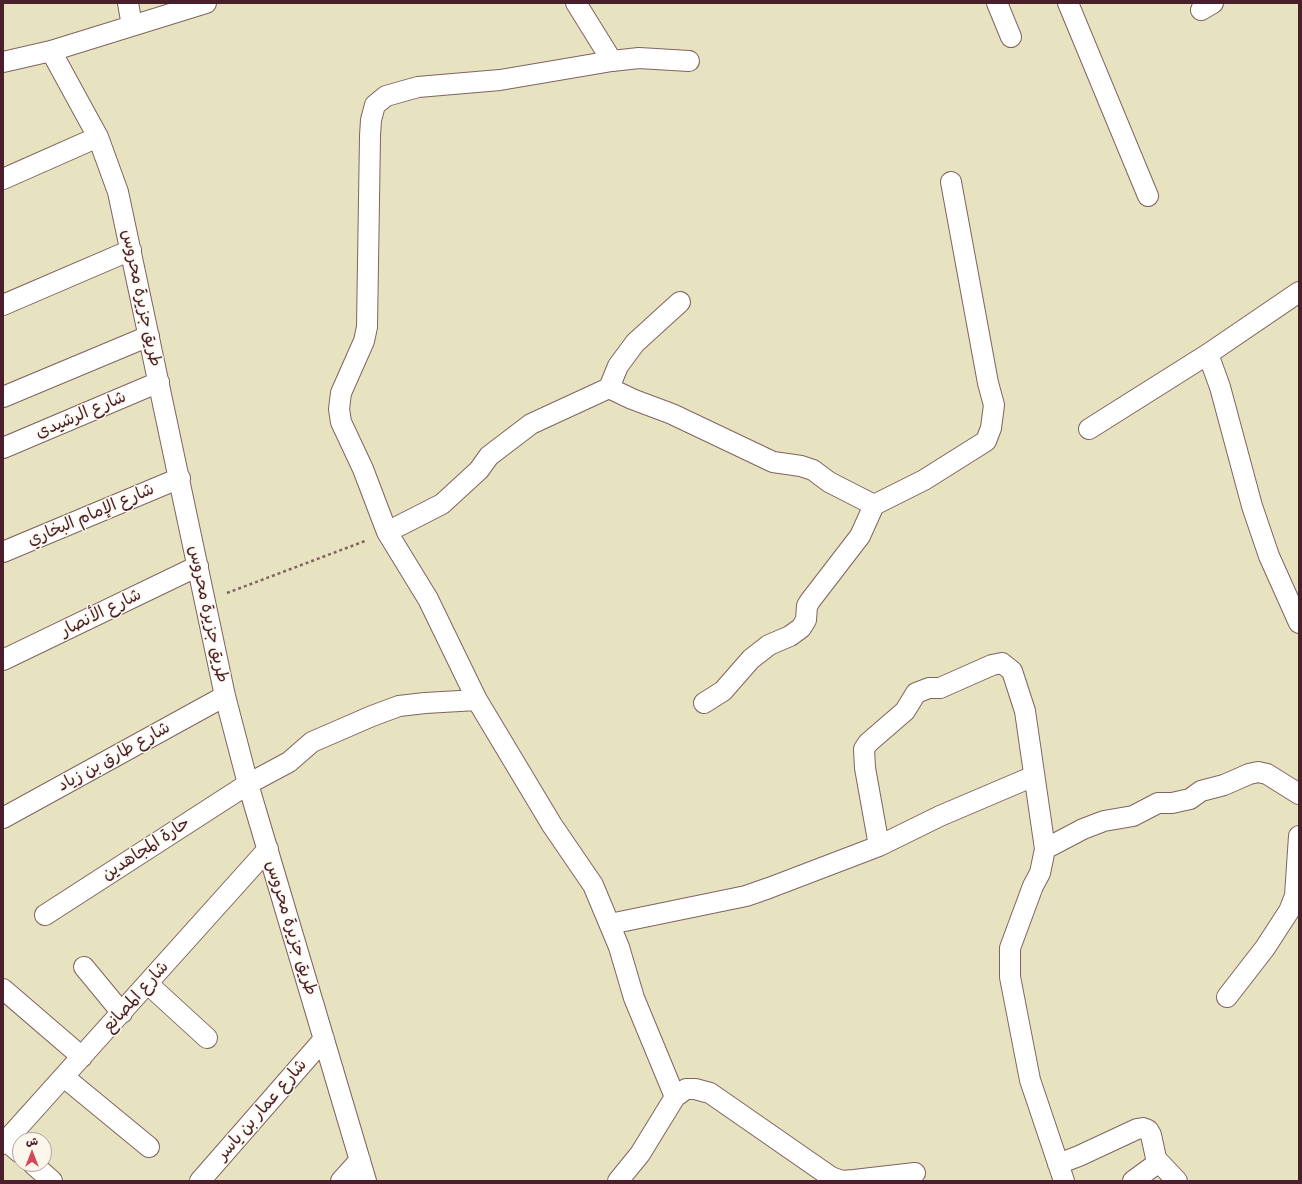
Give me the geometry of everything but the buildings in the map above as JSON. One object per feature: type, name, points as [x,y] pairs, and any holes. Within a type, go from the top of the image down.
[{"type":"street","points":[[128,3],[132,26]]},
{"type":"street","points":[[3,62],[51,51],[206,3]]},
{"type":"street","points":[[576,3],[612,61]]},
{"type":"street","points":[[997,3],[1011,37]]},
{"type":"street","points":[[1068,3],[1148,196]]},
{"type":"street","name":"طريق جزيرة محروس","points":[[51,51],[98,137],[118,192],[180,478],[225,696],[248,784],[366,1181]]},
{"type":"street","points":[[675,1097],[634,998],[610,924],[593,885],[552,825],[478,700],[428,600],[387,532],[363,469],[341,422],[339,408],[341,393],[364,341],[367,326],[370,136],[371,120],[375,105],[386,96],[418,87],[500,80],[612,61],[639,58],[689,61]]},
{"type":"street","points":[[3,180],[98,137]]},
{"type":"street","points":[[704,703],[723,691],[751,659],[769,645],[790,636],[801,628],[806,620],[807,606],[860,536],[874,505],[924,480],[986,441],[991,428],[994,405],[988,383],[951,182]]},
{"type":"street","points":[[3,305],[131,250]]},
{"type":"street","points":[[1089,429],[1208,354],[1299,292]]},
{"type":"street","points":[[387,532],[442,504],[479,470],[489,456],[530,424],[609,388],[618,366],[635,343],[680,302]]},
{"type":"street","points":[[3,397],[149,336]]},
{"type":"street","points":[[1208,354],[1220,387],[1252,506],[1269,556],[1299,623]]},
{"type":"street","name":"شارع الرشيدى","points":[[3,448],[159,382]]},
{"type":"street","points":[[609,388],[632,399],[672,414],[773,462],[801,466],[813,470],[830,482],[874,505]]},
{"type":"street","name":"شارع الإمام البخاري","points":[[3,552],[180,478]]},
{"type":"street","name":"شارع الأنصار","points":[[3,660],[198,566]]},
{"type":"street","points":[[879,846],[866,776],[864,749],[868,743],[905,711],[912,698],[922,689],[940,688],[992,665],[1002,663],[1008,667],[1012,671],[1025,711],[1045,849],[1040,873],[1033,886],[1012,942],[1010,977],[1030,1080],[1061,1172],[1079,1156],[1137,1129],[1143,1128],[1148,1130],[1151,1134],[1159,1162],[1178,1181]]},
{"type":"street","name":"شارع طارق بن زياد","points":[[3,818],[225,696]]},
{"type":"street","name":"حارة المجاهدين","points":[[45,915],[248,784],[289,762],[312,742],[399,706],[478,700]]},
{"type":"street","points":[[1045,849],[1104,821],[1133,816],[1158,803],[1172,803],[1190,799],[1201,791],[1224,785],[1249,774],[1258,772],[1267,774],[1299,794]]},
{"type":"street","points":[[610,924],[746,896],[879,846],[940,816],[1034,776]]},
{"type":"street","points":[[1227,997],[1265,948],[1289,911],[1295,896],[1299,836]]},
{"type":"street","name":"شارع المصانع","points":[[10,1146],[64,1077],[268,849]]},
{"type":"street","points":[[84,967],[122,1013]]},
{"type":"street","points":[[148,984],[207,1038]]},
{"type":"street","points":[[3,989],[82,1057]]},
{"type":"street","name":"شارع عمار بن ياسر","points":[[200,1181],[324,1039]]},
{"type":"street","points":[[64,1077],[149,1147]]},
{"type":"street","points":[[618,1181],[640,1154],[675,1097],[686,1088],[695,1088],[710,1093],[831,1177],[842,1180],[854,1180],[915,1173]]},
{"type":"street","points":[[341,1181],[360,1160]]},
{"type":"street","points":[[1133,1181],[1159,1162]]},
{"type":"street","points":[[42,1172],[52,1181]]},
{"type":"path","points":[[206,601],[387,532]]}]
